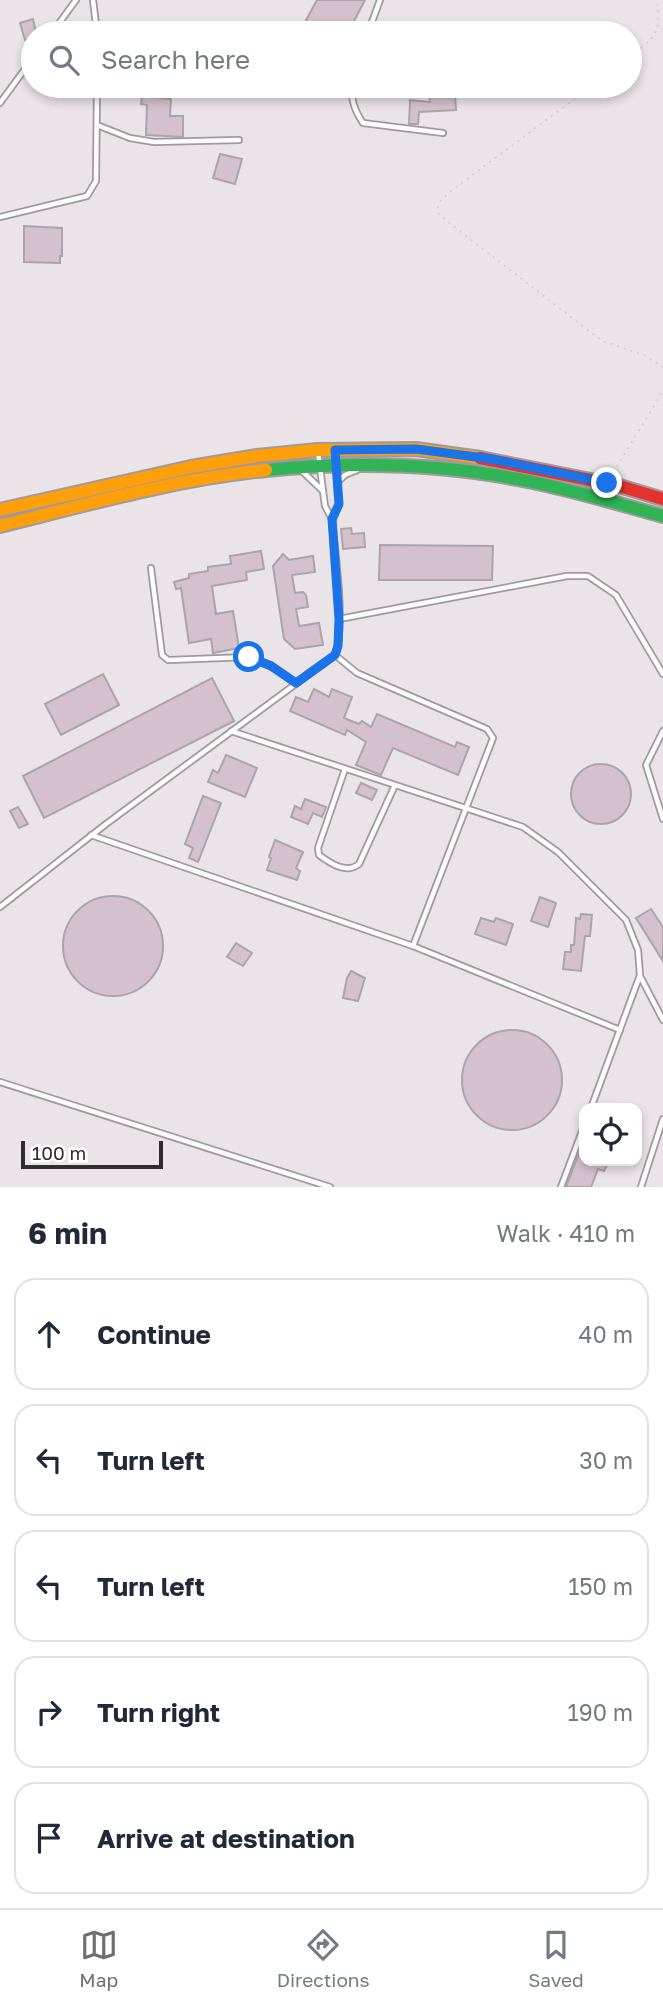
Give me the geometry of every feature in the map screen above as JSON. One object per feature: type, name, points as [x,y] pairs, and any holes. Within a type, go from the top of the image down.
[{"type":"main road","points":[[0,510],[191,467],[257,456],[318,450],[416,449],[491,459],[607,483],[663,499]]},
{"type":"main road","points":[[0,526],[218,476],[321,466],[410,466],[514,478],[663,516]]},
{"type":"main road","points":[[57,496],[60,511]]},
{"type":"lane","points":[[61,21],[76,0]]},
{"type":"lane","points":[[93,0],[96,21]]},
{"type":"lane","points":[[373,21],[380,0]]},
{"type":"lane","points":[[0,103],[21,74]]},
{"type":"lane","points":[[0,217],[87,196],[96,181],[97,98]]},
{"type":"lane","points":[[351,98],[363,123],[443,133]]},
{"type":"lane","points":[[97,125],[130,138],[153,142],[239,140]]},
{"type":"lane","points":[[0,907],[92,835],[335,655],[339,619],[332,519],[325,506],[318,450]]},
{"type":"lane","points":[[332,519],[339,504],[335,450]]},
{"type":"lane","points":[[337,483],[345,475],[372,466]]},
{"type":"lane","points":[[300,468],[323,491]]},
{"type":"lane","points":[[151,568],[162,655],[167,660],[249,657],[271,666],[296,683]]},
{"type":"lane","points":[[339,619],[567,576],[588,576],[616,595],[663,674]]},
{"type":"lane","points":[[335,655],[357,673],[487,729],[493,738],[413,946]]},
{"type":"lane","points":[[231,731],[523,827],[558,852],[626,920],[638,950],[640,975],[663,1020]]},
{"type":"lane","points":[[663,731],[646,765],[663,819]]},
{"type":"lane","points":[[345,769],[318,848],[319,855],[346,869],[353,869],[359,864],[395,785]]},
{"type":"lane","points":[[92,835],[413,946],[620,1030]]},
{"type":"lane","points":[[593,1103],[640,975]]},
{"type":"lane","points":[[0,1082],[330,1187]]},
{"type":"lane","points":[[640,1187],[663,1119]]},
{"type":"lane","points":[[561,1187],[579,1139]]},
{"type":"path","points":[[642,46],[654,36],[660,18],[656,0]]},
{"type":"path","points":[[576,98],[451,191],[438,202],[436,208],[439,215],[603,341],[646,356],[663,367]]},
{"type":"path","points":[[607,483],[663,391]]},
{"type":"building","points":[[317,0],[365,0],[354,21],[306,21]]},
{"type":"building","points":[[142,98],[171,99],[170,116],[183,116],[183,137],[146,135],[147,105],[141,104]]},
{"type":"building","points":[[430,98],[455,98],[456,110],[419,112],[418,124],[409,124],[410,100],[430,102]]},
{"type":"building","points":[[220,154],[242,159],[235,184],[213,178]]},
{"type":"building","points":[[24,226],[62,228],[60,263],[24,262]]},
{"type":"building","points":[[351,528],[352,534],[364,533],[365,547],[343,549],[341,529]]},
{"type":"building","points":[[380,545],[493,546],[492,580],[379,580]]},
{"type":"building","points":[[261,551],[264,569],[246,572],[247,580],[212,586],[216,614],[233,611],[239,648],[213,653],[211,639],[189,643],[181,588],[176,589],[174,582],[189,578],[189,574],[208,571],[208,567],[231,564],[230,556]]},
{"type":"building","points":[[283,554],[289,560],[313,556],[315,572],[292,575],[295,593],[303,592],[306,595],[308,607],[296,609],[299,626],[319,623],[323,645],[295,649],[284,639],[273,566]]},
{"type":"building","points":[[103,674],[119,705],[61,735],[45,704]]},
{"type":"building","points":[[212,678],[234,721],[44,818],[23,776]]},
{"type":"building","points":[[314,689],[329,697],[332,689],[352,697],[344,718],[359,724],[362,721],[371,727],[377,714],[455,747],[457,742],[469,747],[458,775],[393,748],[381,775],[356,765],[366,742],[347,730],[345,735],[290,711],[296,697],[308,702]]},
{"type":"building","points":[[226,755],[257,768],[245,797],[208,782],[213,770],[218,773]]},
{"type":"building","points":[[595,764],[607,764],[626,777],[631,794],[629,806],[618,819],[607,824],[595,824],[576,811],[571,800],[571,788],[584,769]]},
{"type":"building","points":[[361,783],[377,790],[372,800],[356,793]]},
{"type":"building","points":[[203,796],[221,803],[198,862],[189,858],[193,848],[185,844]]},
{"type":"building","points":[[305,799],[326,807],[322,817],[313,813],[308,824],[291,817],[295,806],[301,809]]},
{"type":"building","points":[[18,807],[28,824],[19,828],[10,811]]},
{"type":"building","points":[[275,840],[303,852],[296,868],[300,871],[297,880],[267,870]]},
{"type":"building","points":[[113,896],[132,899],[149,910],[160,927],[163,946],[160,965],[149,982],[132,993],[113,996],[94,993],[77,982],[66,965],[63,946],[66,927],[77,910],[94,899]]},
{"type":"building","points":[[540,897],[556,903],[548,927],[531,921]]},
{"type":"building","points":[[651,909],[663,927],[663,961],[636,918]]},
{"type":"building","points":[[581,914],[592,915],[590,936],[585,936],[581,971],[563,969],[565,952],[571,952],[571,945],[574,945],[576,918],[580,919]]},
{"type":"building","points":[[481,918],[494,922],[496,918],[513,924],[506,945],[475,934]]},
{"type":"building","points":[[236,943],[252,953],[243,966],[227,957]]},
{"type":"building","points":[[351,971],[365,978],[358,1001],[343,998]]},
{"type":"building","points":[[512,1030],[531,1033],[548,1044],[559,1061],[562,1080],[559,1099],[548,1116],[531,1127],[512,1130],[493,1127],[476,1116],[465,1099],[462,1080],[465,1061],[476,1044],[493,1033]]},
{"type":"building","points":[[579,1153],[579,1166],[606,1166],[604,1171],[598,1169],[591,1187],[566,1187]]},
{"type":"traffic: fast","points":[[266,470],[360,465],[455,470],[554,487],[663,516]]},
{"type":"traffic: slow","points":[[0,510],[191,467],[257,456],[318,450],[416,449],[480,458]]},
{"type":"traffic: slow","points":[[0,526],[165,486],[266,470]]},
{"type":"traffic: jam","points":[[480,458],[616,485],[663,499]]},
{"type":"route","points":[[249,657],[271,666],[296,683],[335,655],[339,619],[332,519],[339,504],[335,450],[416,449],[491,459],[607,483]]}]
